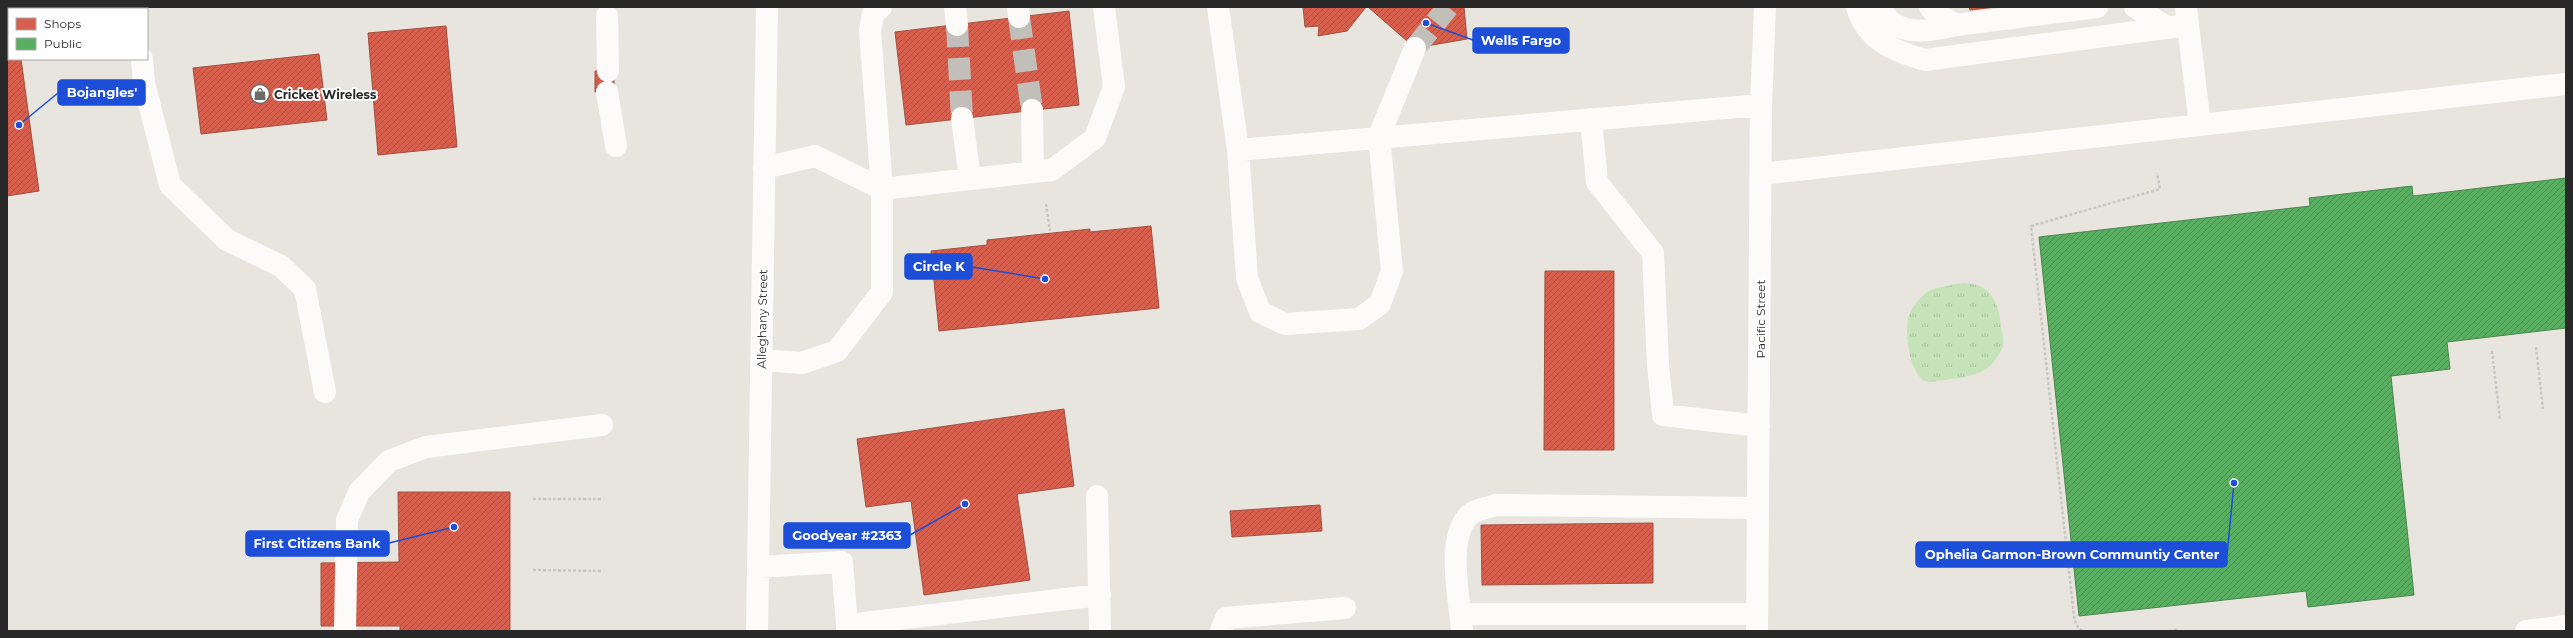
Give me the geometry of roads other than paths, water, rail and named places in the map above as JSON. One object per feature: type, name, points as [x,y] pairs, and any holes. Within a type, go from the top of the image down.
[{"type":"street","name":"Alleghany Street","points":[[757,631],[767,7]]},
{"type":"street","points":[[761,360],[802,363],[836,351],[882,292],[882,189],[870,31],[873,14],[882,7]]},
{"type":"street","points":[[764,168],[815,156],[882,189],[1052,170],[1095,138],[1114,87],[1104,7]]},
{"type":"street","points":[[1218,7],[1238,150],[1247,278],[1260,312],[1285,324],[1359,319],[1380,304],[1392,271],[1379,136],[1415,48]]},
{"type":"street","name":"Pacific Street","points":[[1757,622],[1761,105],[1765,7]]},
{"type":"street","points":[[1857,7],[1861,20],[1875,37],[1896,52],[1925,60],[2167,28],[2187,16],[2200,125]]},
{"type":"street","points":[[1880,7],[1883,15],[1905,31],[1936,30],[1956,25],[2097,7]]},
{"type":"street","points":[[1930,7],[1936,14],[1956,25]]},
{"type":"street","points":[[2135,7],[2167,28]]},
{"type":"street","points":[[607,16],[607,81],[616,146]]},
{"type":"street","points":[[142,60],[144,83],[170,185],[227,240],[281,266],[305,289],[326,392]]},
{"type":"street","points":[[1761,174],[2566,84]]},
{"type":"street","points":[[1238,150],[1379,136],[1761,105]]},
{"type":"street","points":[[1032,110],[1033,172]]},
{"type":"street","points":[[962,118],[970,179]]},
{"type":"street","points":[[1591,119],[1597,182],[1653,253],[1658,364],[1663,415],[1759,426]]},
{"type":"street","points":[[345,631],[347,520],[359,492],[389,462],[426,447],[602,425]]},
{"type":"street","points":[[1097,496],[1100,631]]},
{"type":"street","points":[[1757,622],[1462,622],[1455,550],[1459,531],[1472,513],[1496,506],[1758,508]]},
{"type":"street","points":[[758,567],[842,562],[847,628],[1100,595]]},
{"type":"street","points":[[1221,631],[1226,618],[1344,608]]},
{"type":"street","points":[[2526,631],[2566,626]]},
{"type":"tunnel","points":[[1415,48],[1448,7]]},
{"type":"tunnel","points":[[1019,17],[1032,110]]},
{"type":"tunnel","points":[[957,25],[962,118]]},
{"type":"place","name":"Wells Fargo","points":[[1426,23]]},
{"type":"place","name":"Cricket Wireless","points":[[260,94]]},
{"type":"place","name":"Bojangles'","points":[[19,125]]},
{"type":"place","name":"Circle K","points":[[1045,279]]},
{"type":"place","name":"Ophelia Garmon-Brown Communtiy Center","points":[[2234,483]]},
{"type":"place","name":"Goodyear #2363","points":[[965,504]]},
{"type":"place","name":"First Citizens Bank","points":[[454,527]]}]
